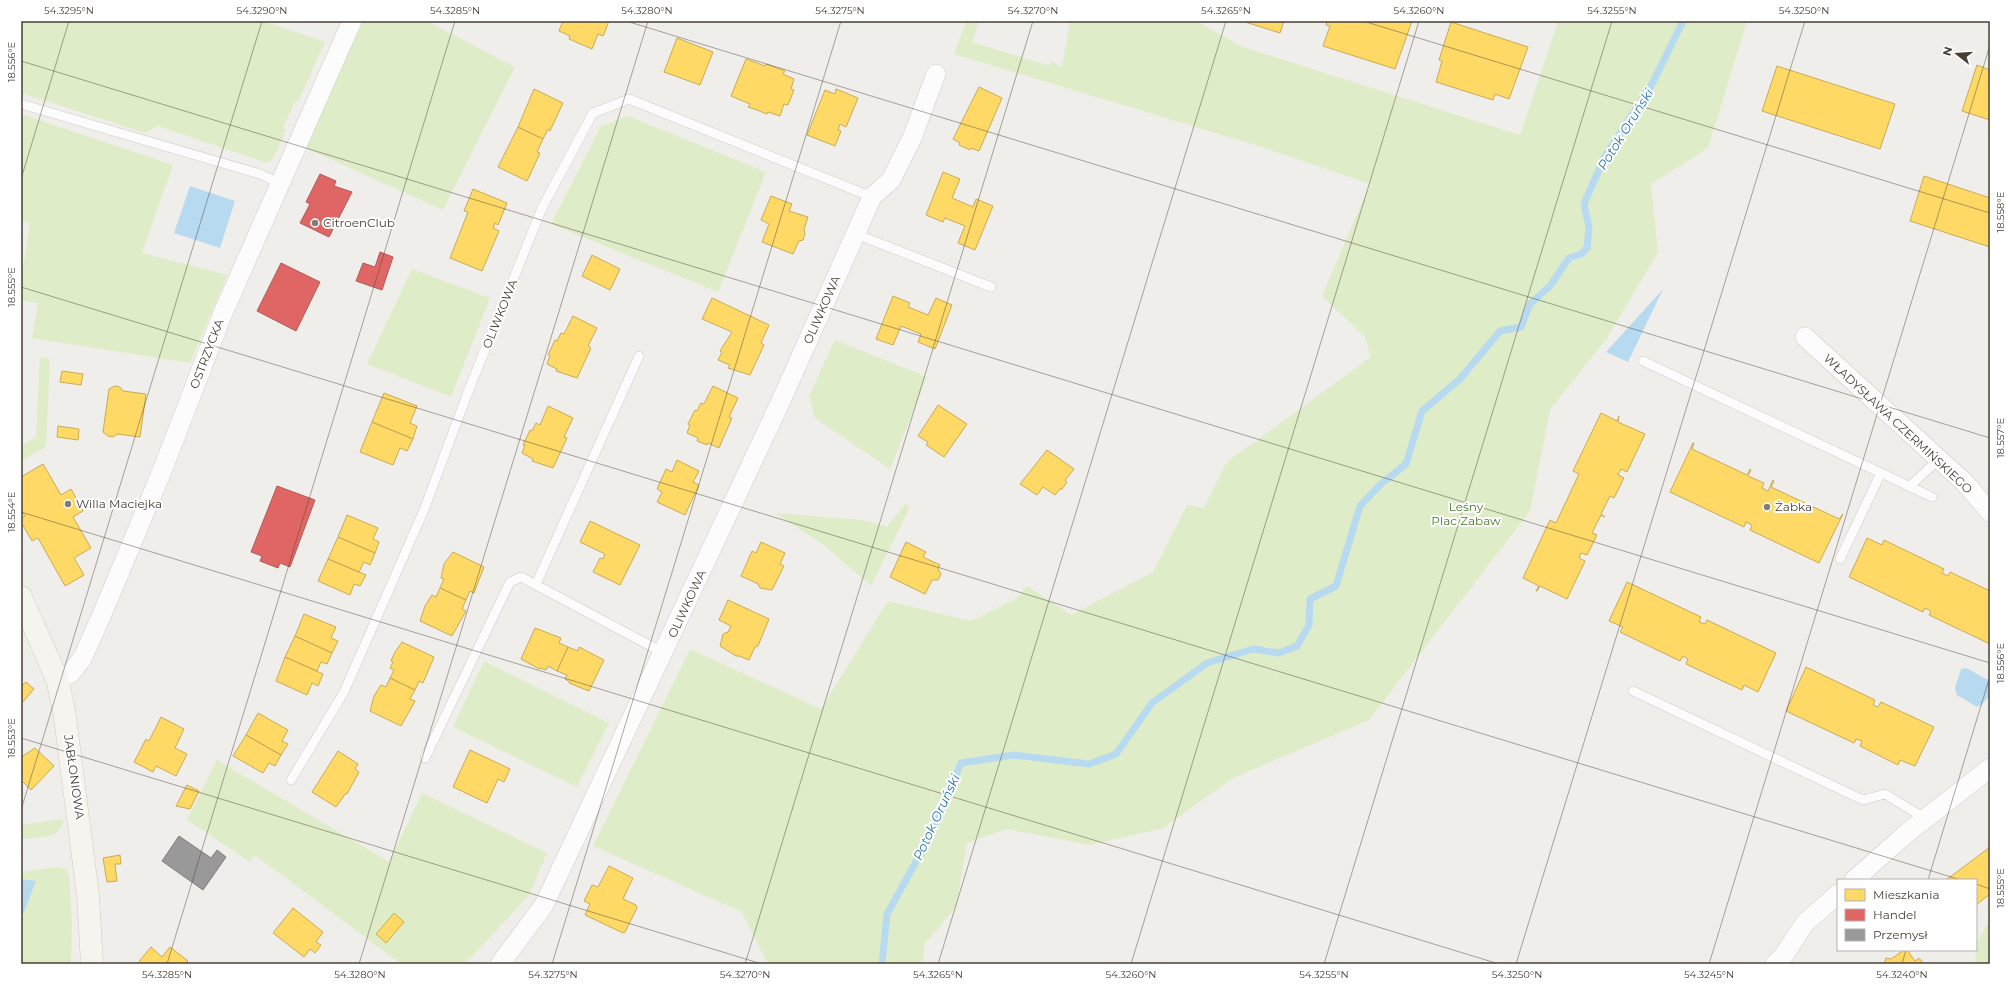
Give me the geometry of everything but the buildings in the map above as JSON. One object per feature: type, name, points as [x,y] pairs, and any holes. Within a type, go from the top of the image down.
[{"type":"main road","name":"JABŁONIOWA","points":[[21,597],[57,679],[68,737],[84,852],[90,906],[92,964]]},
{"type":"street","name":"OSTRZYCKA","points":[[57,679],[71,673],[83,657],[104,612],[162,471],[223,313],[279,183],[352,21]]},
{"type":"street","name":"OLIWKOWA","points":[[500,964],[544,906],[664,653],[872,197],[891,180],[912,138],[936,74]]},
{"type":"street","name":"WŁADYSŁAWA CZERMIŃSKIEGO","points":[[1805,337],[1965,482],[1990,512]]},
{"type":"street","points":[[1855,879],[1926,819],[1990,768]]},
{"type":"street","points":[[1784,961],[1805,923],[1837,895]]},
{"type":"lane","name":"OLIWKOWA","points":[[291,780],[344,692],[424,510],[468,392],[542,208],[593,113],[629,99],[872,197]]},
{"type":"lane","points":[[21,104],[260,174],[279,183]]},
{"type":"lane","points":[[856,234],[991,287]]},
{"type":"lane","points":[[536,584],[639,356]]},
{"type":"lane","points":[[1642,361],[1932,497]]},
{"type":"lane","points":[[1910,487],[1939,459]]},
{"type":"lane","points":[[1840,559],[1881,473]]},
{"type":"lane","points":[[425,758],[510,582],[521,577],[664,653]]},
{"type":"lane","points":[[1633,691],[1864,800],[1885,794],[1926,819]]},
{"type":"green space","points":[[21,21],[262,21],[325,42],[298,102],[295,101],[283,128],[286,130],[273,159],[267,163],[158,126],[145,133],[21,93]]},
{"type":"green space","points":[[364,21],[427,21],[515,67],[443,210],[301,146],[333,79]]},
{"type":"green space","name":"Leśny Plac Zabaw","points":[[966,21],[979,21],[972,42],[1050,66],[1051,61],[1062,67],[1070,21],[1196,21],[1243,47],[1520,135],[1558,21],[1747,21],[1708,148],[1651,184],[1658,252],[1607,338],[1550,410],[1530,511],[1369,720],[1233,778],[1163,828],[1090,845],[1007,829],[967,843],[956,907],[924,944],[923,964],[768,964],[742,912],[593,846],[690,649],[821,709],[888,601],[971,621],[1017,598],[1027,586],[1071,615],[1153,572],[1187,505],[1204,508],[1227,462],[1371,357],[1365,337],[1322,296],[1370,184],[1259,146],[954,54]]},
{"type":"green space","points":[[21,114],[173,165],[142,253],[227,275],[190,363],[32,338],[38,303],[21,300],[21,281],[30,223],[21,221]]},
{"type":"green space","points":[[628,116],[766,172],[718,292],[551,224],[601,126]]},
{"type":"green space","points":[[412,269],[490,298],[451,397],[367,364]]},
{"type":"green space","points":[[835,340],[927,377],[890,469],[815,418],[809,396]]},
{"type":"green space","points":[[40,357],[50,359],[46,447],[21,461],[21,446],[36,437]]},
{"type":"green space","points":[[905,504],[910,507],[871,586],[825,546],[775,513],[862,520],[887,527]]},
{"type":"green space","points":[[484,661],[609,723],[577,787],[453,727]]},
{"type":"green space","points":[[217,760],[389,862],[422,793],[547,853],[529,895],[465,964],[401,964],[255,855],[250,862],[187,820]]},
{"type":"green space","points":[[63,819],[62,826],[59,831],[54,834],[21,839],[21,825]]},
{"type":"green space","points":[[21,839],[23,865],[21,865]]},
{"type":"green space","points":[[58,867],[66,869],[69,875],[72,924],[71,964],[21,964],[21,872]]},
{"type":"green space","points":[[1990,923],[1990,964],[1976,964],[1977,944],[1982,932]]},
{"type":"water","points":[[190,186],[235,201],[220,248],[174,233]]},
{"type":"water","points":[[1663,289],[1628,362],[1606,352]]},
{"type":"water","points":[[1966,668],[1990,681],[1990,695],[1977,707],[1957,695],[1955,688],[1961,669]]},
{"type":"water","points":[[21,879],[36,881],[22,917],[21,917]]},
{"type":"waterway","name":"Potok Oruński","points":[[882,964],[887,914],[928,840],[961,763],[1014,755],[1089,764],[1116,754],[1152,703],[1207,663],[1253,649],[1279,653],[1297,646],[1309,625],[1310,599],[1336,586],[1360,506],[1381,484],[1406,464],[1422,411],[1460,379],[1500,331],[1521,327],[1530,304],[1550,286],[1569,258],[1581,254],[1587,248],[1589,228],[1584,204],[1604,158],[1652,84],[1683,21]]},
{"type":"place","name":"CitroenClub","points":[[315,223]]},
{"type":"place","name":"Willa Maciejka","points":[[68,504]]},
{"type":"place","name":"Żabka","points":[[1767,507]]}]
